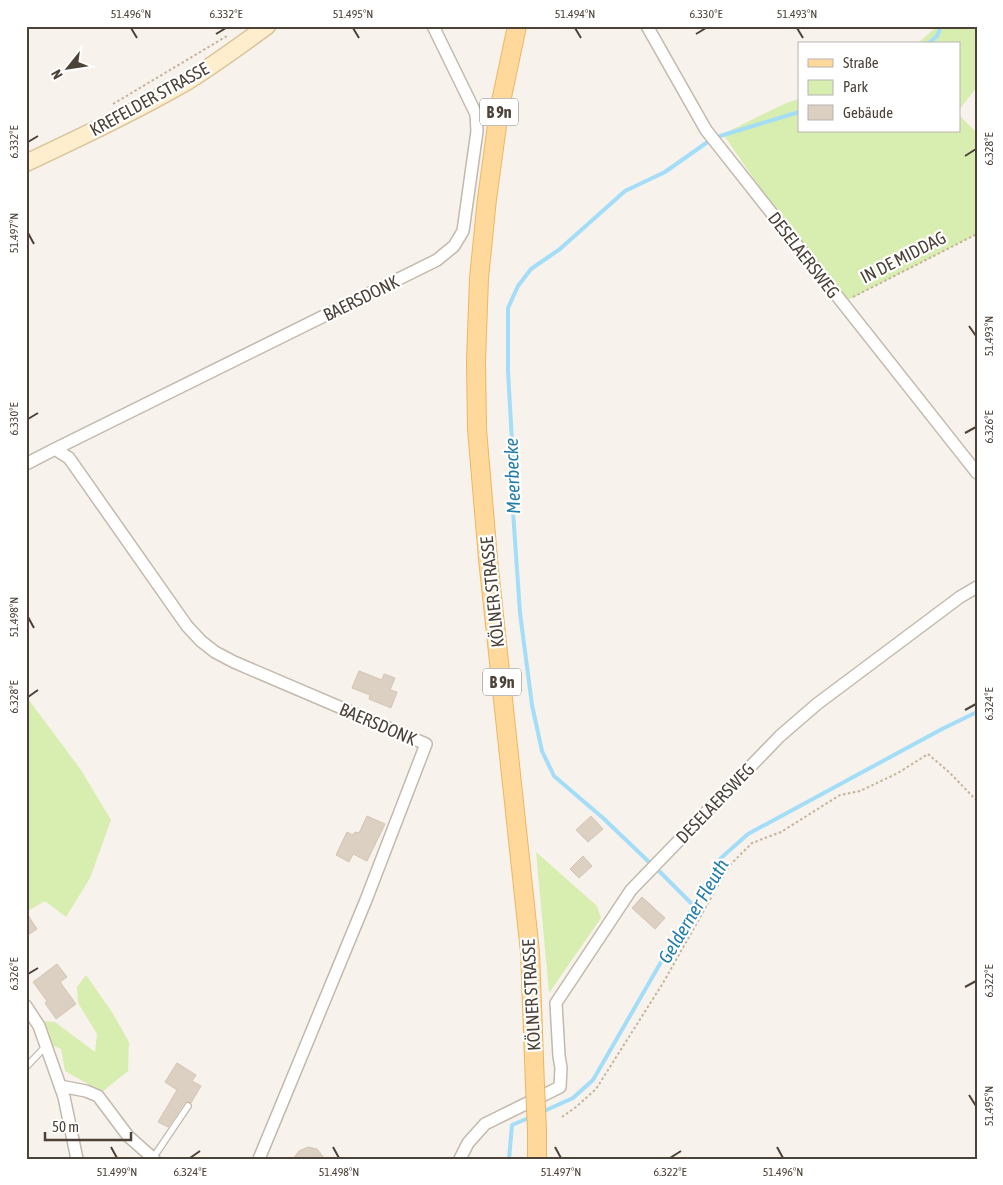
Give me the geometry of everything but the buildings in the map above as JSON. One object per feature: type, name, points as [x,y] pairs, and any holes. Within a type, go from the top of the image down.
[{"type":"main road","name":"KREFELDER STRASSE","points":[[26,163],[115,120],[188,81],[267,26]]},
{"type":"main road","name":"KÖLNER STRASSE","points":[[518,26],[499,111],[486,199],[478,278],[476,361],[478,429],[488,559],[530,952],[537,1159]]},
{"type":"street","name":"BAERSDONK","points":[[26,464],[437,260],[454,246],[463,231],[477,131],[476,114],[433,26]]},
{"type":"street","name":"DESELAERSWEG","points":[[647,26],[706,130],[977,473]]},
{"type":"street","name":"BAERSDONK","points":[[55,449],[69,458],[187,626],[200,641],[234,662],[426,744],[366,900],[259,1159]]},
{"type":"street","name":"DESELAERSWEG","points":[[460,1159],[468,1143],[485,1124],[546,1092],[560,1087],[561,1068],[556,1003],[631,890],[780,736],[817,704],[960,597],[977,587]]},
{"type":"street","points":[[26,1006],[39,1026],[64,1097],[76,1159]]},
{"type":"street","points":[[60,1086],[86,1091],[98,1096],[128,1136],[153,1158]]},
{"type":"lane","points":[[26,1067],[46,1046]]},
{"type":"lane","points":[[153,1158],[188,1106]]},
{"type":"path","points":[[111,105],[227,36]]},
{"type":"path","name":"IN DE MIDDAG","points":[[842,303],[977,234]]},
{"type":"path","points":[[562,1117],[596,1089],[663,983],[729,866],[752,843],[781,832],[840,795],[860,791],[928,754],[950,773],[977,801]]},
{"type":"green space","points":[[935,26],[977,26],[977,87],[960,109],[960,42],[919,42]]},
{"type":"green space","points":[[798,99],[798,132],[960,132],[960,116],[977,133],[977,234],[842,303],[723,134],[786,103]]},
{"type":"green space","points":[[26,696],[81,770],[111,820],[90,878],[66,917],[45,901],[26,912]]},
{"type":"green space","points":[[536,852],[597,906],[601,918],[549,993]]},
{"type":"green space","points":[[86,975],[112,1012],[129,1042],[128,1071],[102,1092],[65,1071],[61,1049],[49,1044],[41,1021],[55,1022],[95,1052],[97,1034],[78,1003],[77,987]]},
{"type":"waterway","name":"Meerbecke","points":[[930,42],[937,36],[941,26]]},
{"type":"waterway","name":"Meerbecke","points":[[720,136],[798,112]]},
{"type":"waterway","name":"Meerbecke","points":[[649,862],[603,818],[554,776],[542,751],[532,705],[520,613],[511,482],[513,459],[508,371],[508,308],[518,286],[531,269],[560,249],[625,191],[665,172],[709,141]]},
{"type":"waterway","name":"Gelderner Fleuth","points":[[542,1112],[573,1098],[593,1080],[721,858],[748,834],[977,712]]},
{"type":"waterway","name":"Meerbecke","points":[[658,870],[693,905]]},
{"type":"waterway","name":"Gelderner Fleuth","points":[[509,1159],[512,1125],[531,1117]]}]
